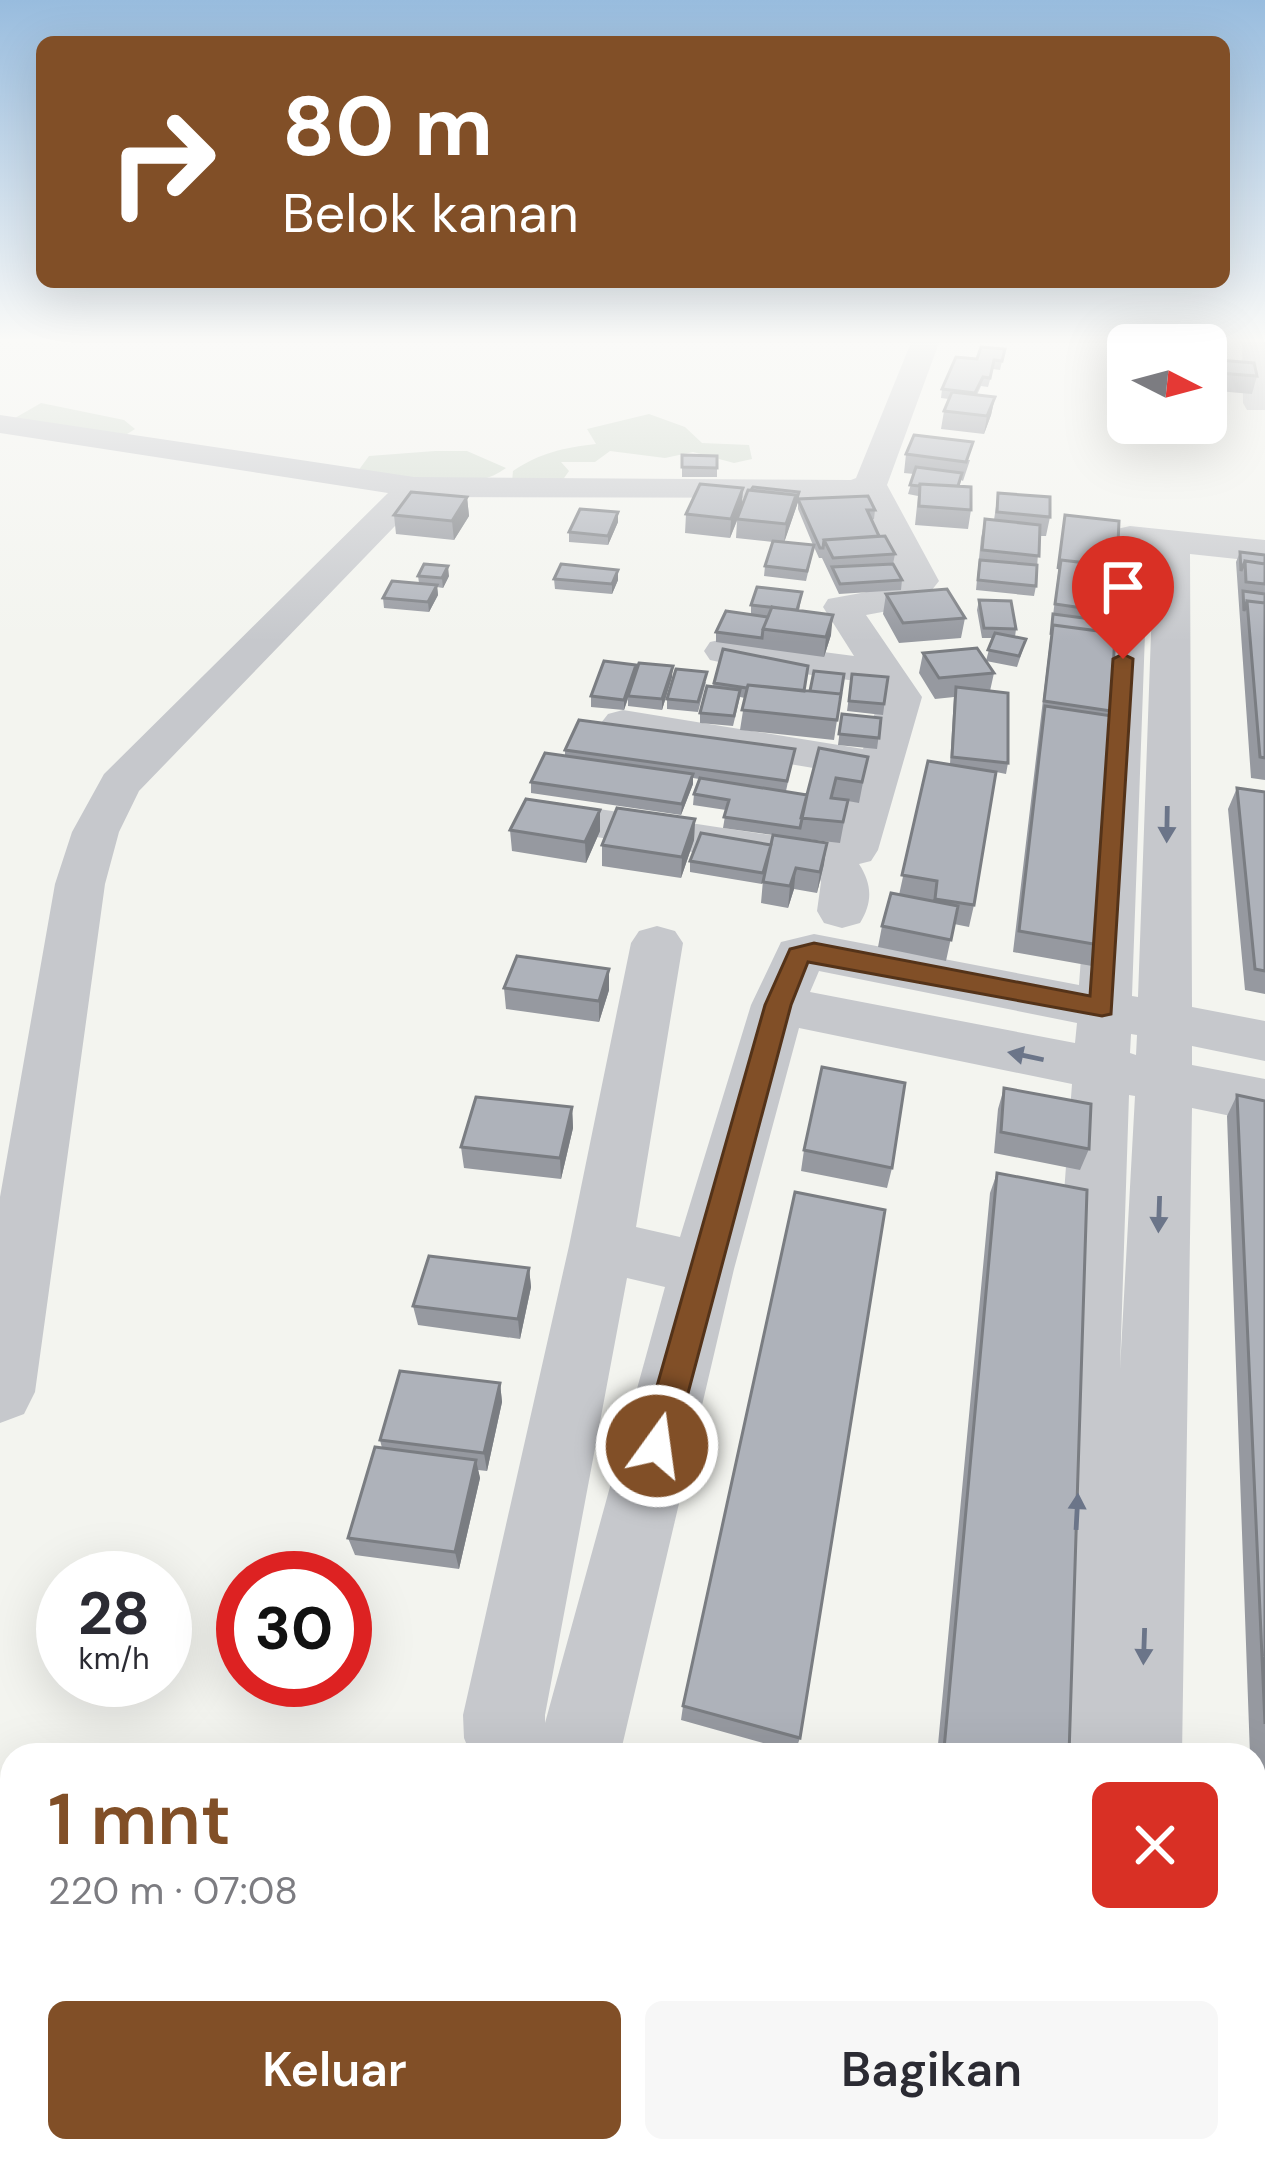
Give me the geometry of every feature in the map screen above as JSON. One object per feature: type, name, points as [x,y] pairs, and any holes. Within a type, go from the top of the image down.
[{"type":"street","points":[[111,441],[414,487],[791,491],[870,485]]},
{"type":"street","points":[[540,814],[831,858],[858,844],[877,765],[901,704],[897,686],[882,673],[842,607],[906,597],[920,581],[870,485],[887,441]]},
{"type":"street","points":[[0,1392],[88,844],[120,784],[414,487]]},
{"type":"street","points":[[1066,1743],[1102,1007],[1172,539],[1265,551]]},
{"type":"street","points":[[724,651],[882,673]]},
{"type":"street","points":[[622,723],[877,765]]},
{"type":"street","points":[[1140,1743],[1164,1082],[1164,1020],[1143,745]]},
{"type":"street","points":[[831,858],[846,882],[842,911]]},
{"type":"street","points":[[508,1743],[504,1715],[601,1246],[657,943]]},
{"type":"street","points":[[581,1743],[702,1269],[795,960],[814,952],[1265,1041]]},
{"type":"street","points":[[778,1005],[1265,1101]]},
{"type":"street","points":[[601,1246],[702,1269]]},
{"type":"shaded area","points":[[700,441],[749,445],[752,459],[734,463],[693,452],[665,458],[610,451],[595,462],[561,462],[569,471],[562,481],[512,482],[513,471],[534,459],[596,444]]},
{"type":"shaded area","points":[[467,451],[506,468],[490,477],[454,484],[358,471],[369,456]]},
{"type":"building","points":[[911,441],[973,442],[966,462],[906,454]]},
{"type":"building","points":[[682,455],[717,456],[717,468],[682,467]]},
{"type":"building","points":[[916,467],[962,473],[958,486],[910,485]]},
{"type":"building","points":[[700,484],[743,488],[731,519],[686,514]]},
{"type":"building","points":[[920,484],[971,487],[971,510],[919,506]]},
{"type":"building","points":[[748,490],[796,495],[786,524],[737,519]]},
{"type":"building","points":[[751,490],[799,492],[795,504],[796,495]]},
{"type":"building","points":[[411,492],[467,497],[452,521],[394,515]]},
{"type":"building","points":[[998,493],[1050,497],[1050,517],[997,512]]},
{"type":"building","points":[[868,496],[875,510],[867,510],[879,536],[824,540],[820,548],[798,499]]},
{"type":"building","points":[[580,509],[618,512],[608,536],[569,532]]},
{"type":"building","points":[[1065,515],[1119,521],[1117,566],[1061,560],[1058,569]]},
{"type":"building","points":[[985,519],[1040,525],[1039,556],[982,550]]},
{"type":"building","points":[[885,536],[895,554],[833,558],[824,540]]},
{"type":"building","points":[[773,541],[814,545],[807,571],[765,566]]},
{"type":"building","points":[[1240,552],[1265,555],[1265,564],[1245,561],[1241,571]]},
{"type":"building","points":[[980,560],[1037,565],[1036,586],[978,580]]},
{"type":"building","points":[[1061,560],[1119,567],[1117,613],[1055,604]]},
{"type":"building","points":[[1245,561],[1265,564],[1265,584],[1246,582]]},
{"type":"building","points":[[424,564],[448,566],[442,578],[418,576]]},
{"type":"building","points":[[561,564],[618,570],[612,584],[554,579]]},
{"type":"building","points":[[893,564],[902,580],[840,584],[832,567]]},
{"type":"building","points":[[392,581],[437,585],[428,602],[383,598]]},
{"type":"building","points":[[757,587],[802,592],[797,610],[751,605]]},
{"type":"building","points":[[947,589],[965,618],[903,623],[886,594]]},
{"type":"building","points":[[1243,591],[1265,594],[1265,603],[1247,601],[1244,611]]},
{"type":"building","points":[[979,600],[1011,601],[1016,629],[984,628]]},
{"type":"building","points":[[1247,601],[1265,603],[1265,758],[1260,757]]},
{"type":"building","points":[[772,607],[833,615],[826,637],[763,629]]},
{"type":"building","points":[[726,611],[768,617],[762,638],[716,632]]},
{"type":"building","points":[[1053,614],[1114,622],[1113,633],[1053,625],[1051,635]]},
{"type":"building","points":[[1053,625],[1115,633],[1111,711],[1044,701]]},
{"type":"building","points":[[995,633],[1026,639],[1019,656],[988,650]]},
{"type":"building","points":[[977,648],[994,673],[939,678],[923,653]]},
{"type":"building","points":[[723,649],[808,666],[804,691],[714,683]]},
{"type":"building","points":[[604,661],[636,665],[624,700],[591,696]]},
{"type":"building","points":[[639,663],[673,666],[662,699],[628,696]]},
{"type":"building","points":[[676,669],[707,672],[698,702],[667,699]]},
{"type":"building","points":[[814,671],[844,674],[841,694],[810,691]]},
{"type":"building","points":[[852,674],[888,677],[884,704],[849,701]]},
{"type":"building","points":[[748,685],[841,694],[837,720],[742,710]]},
{"type":"building","points":[[707,686],[740,690],[734,716],[700,713]]},
{"type":"building","points":[[956,687],[1008,693],[1008,763],[952,757]]},
{"type":"building","points":[[1045,706],[1112,716],[1099,945],[1019,931]]},
{"type":"building","points":[[842,714],[881,718],[879,738],[839,734]]},
{"type":"building","points":[[579,720],[795,749],[787,781],[565,750]]},
{"type":"building","points":[[819,748],[868,757],[862,782],[836,778],[831,798],[848,800],[843,822],[801,818]]},
{"type":"building","points":[[545,753],[693,774],[682,804],[531,782]]},
{"type":"building","points":[[928,761],[996,772],[974,905],[935,899],[937,881],[902,875]]},
{"type":"building","points":[[700,778],[807,795],[800,828],[724,817],[729,800],[694,794]]},
{"type":"building","points":[[1237,788],[1265,792],[1265,971],[1255,969]]},
{"type":"building","points":[[526,799],[600,810],[585,842],[510,830]]},
{"type":"building","points":[[617,808],[695,819],[682,857],[602,845]]},
{"type":"building","points":[[701,833],[771,845],[763,873],[690,861]]},
{"type":"building","points":[[773,835],[827,843],[820,872],[796,868],[790,886],[763,882]]},
{"type":"building","points":[[891,893],[958,906],[951,940],[882,926]]},
{"type":"building","points":[[517,956],[609,969],[599,1001],[504,988]]},
{"type":"building","points":[[822,1067],[905,1083],[892,1168],[804,1150]]},
{"type":"building","points":[[1004,1088],[1091,1104],[1089,1149],[1001,1132]]},
{"type":"building","points":[[1237,1095],[1265,1101],[1265,1724]]},
{"type":"building","points":[[476,1097],[572,1107],[560,1158],[461,1147]]},
{"type":"building","points":[[997,1173],[1087,1190],[1069,1743],[945,1743]]},
{"type":"building","points":[[795,1192],[885,1210],[800,1738],[683,1706]]},
{"type":"building","points":[[429,1256],[529,1268],[518,1319],[413,1306]]},
{"type":"building","points":[[400,1371],[500,1383],[484,1453],[380,1440]]},
{"type":"building","points":[[375,1447],[476,1460],[455,1552],[348,1538]]},
{"type":"route","points":[[657,1446],[778,1005],[799,955],[814,952],[1102,1007],[1123,659]]}]
